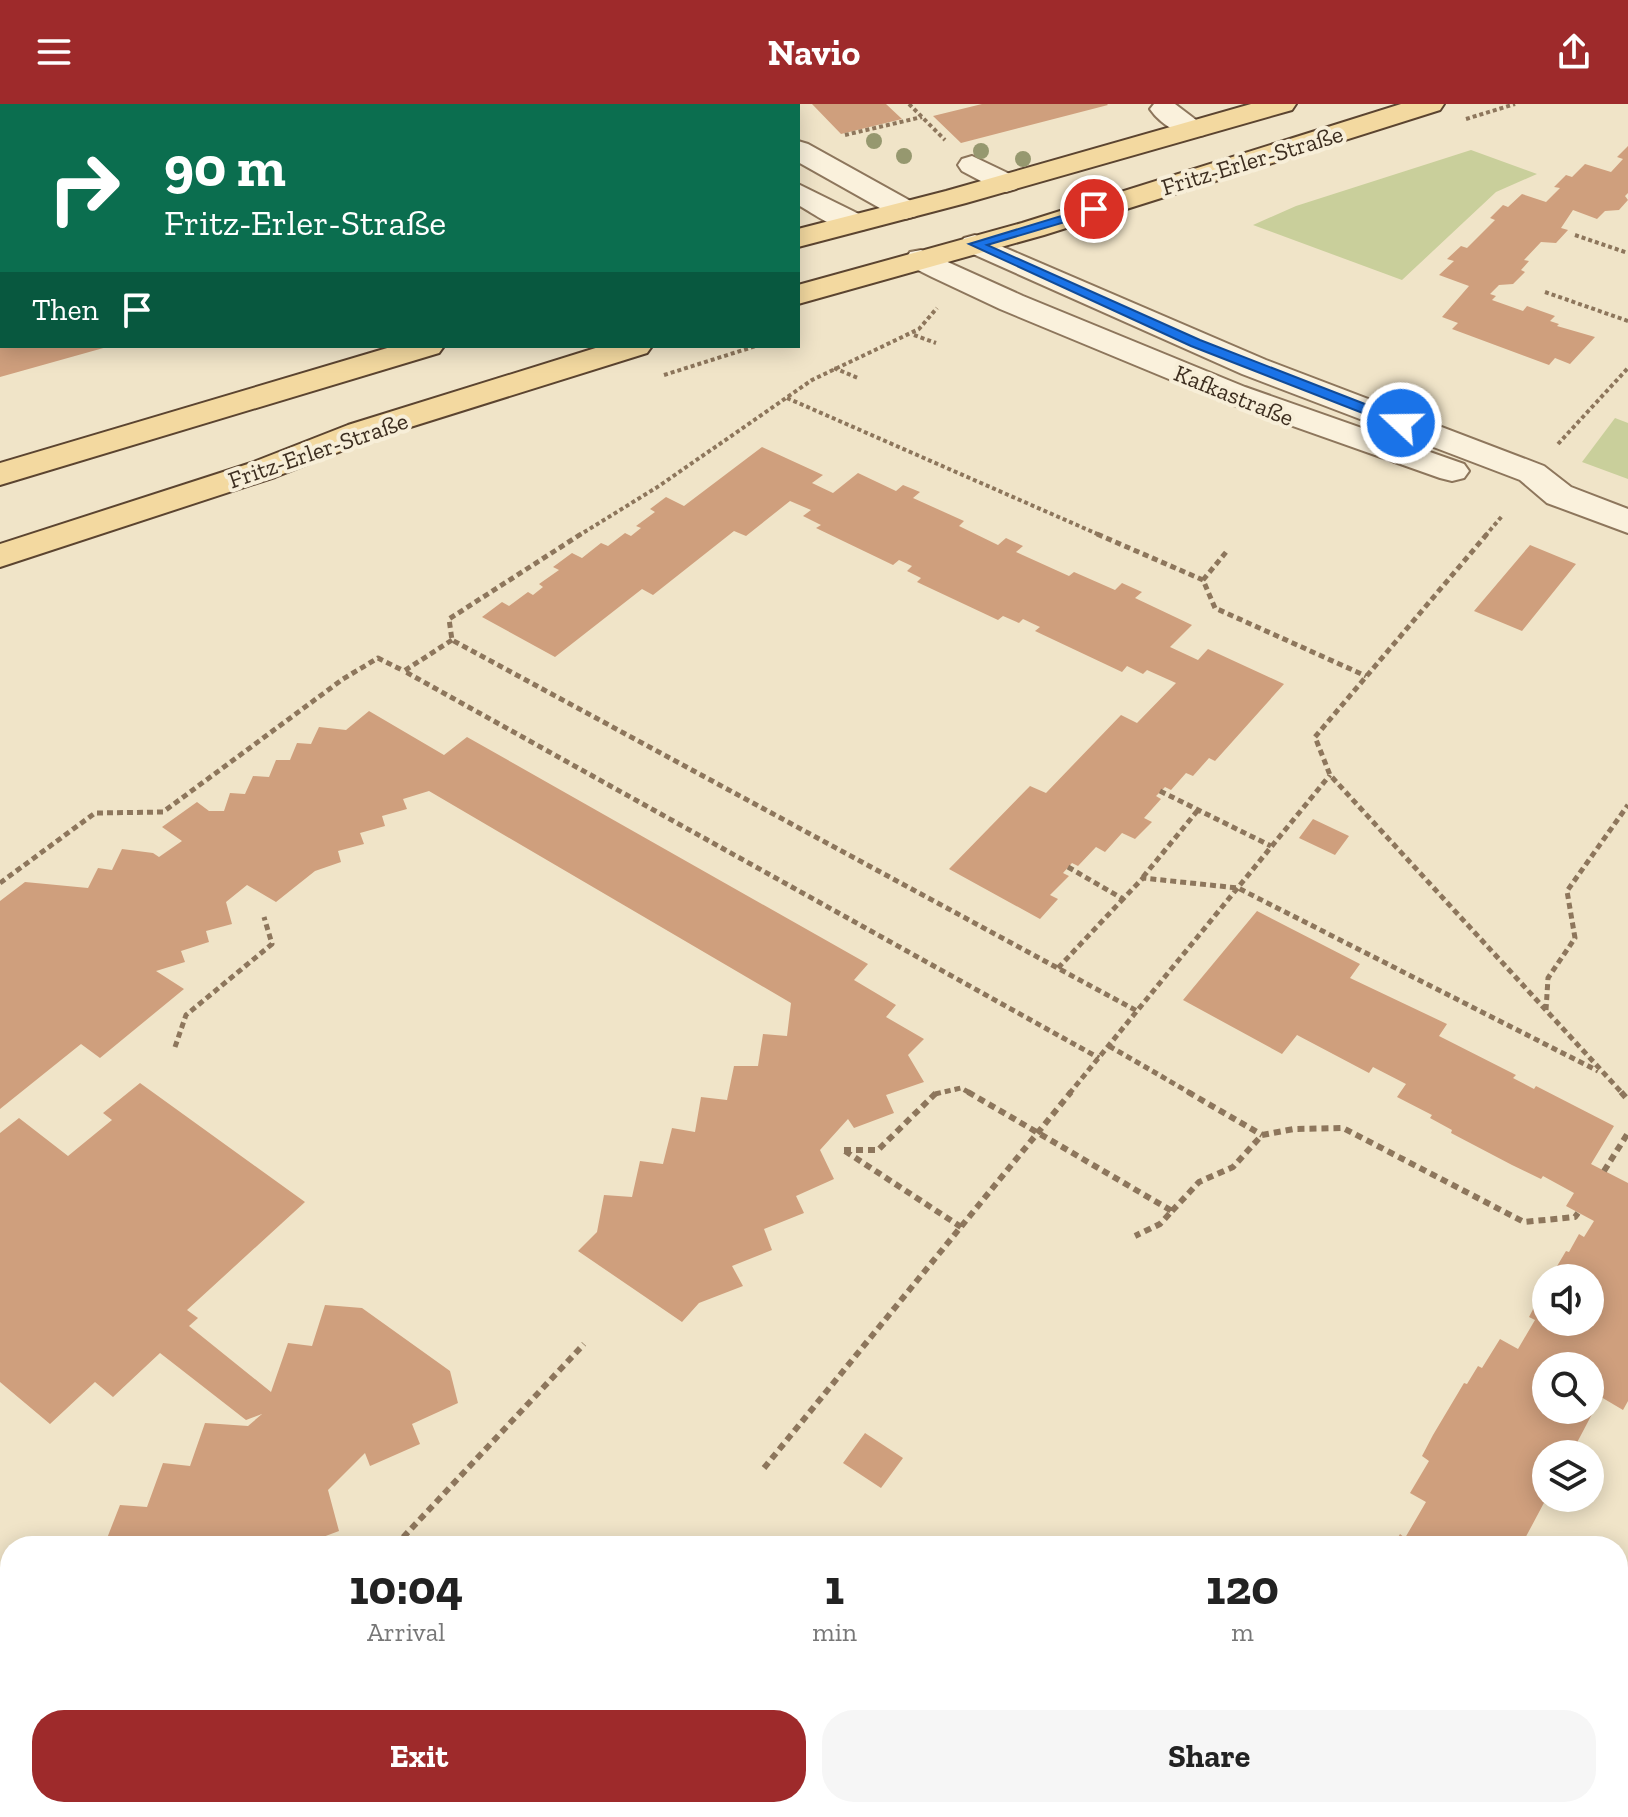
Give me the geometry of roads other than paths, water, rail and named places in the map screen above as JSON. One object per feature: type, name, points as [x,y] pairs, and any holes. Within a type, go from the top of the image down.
[{"type":"main road","name":"Fritz-Erler-Straße","points":[[800,237],[1006,183],[1282,104]]},
{"type":"main road","name":"Fritz-Erler-Straße","points":[[800,294],[1430,104]]},
{"type":"main road","points":[[905,210],[975,244]]},
{"type":"main road","points":[[854,223],[921,259]]},
{"type":"main road","points":[[0,474],[421,348]]},
{"type":"main road","name":"Fritz-Erler-Straße","points":[[0,556],[263,470],[360,432],[630,348]]},
{"type":"street","points":[[1164,109],[1194,129]]},
{"type":"street","points":[[800,151],[905,210]]},
{"type":"street","points":[[972,165],[1006,183]]},
{"type":"street","points":[[800,194],[854,223]]},
{"type":"street","name":"Kafkastraße","points":[[975,244],[1254,367],[1532,473],[1559,495],[1628,522]]},
{"type":"street","name":"Kafkastraße","points":[[921,259],[968,285],[1293,420],[1521,493],[1559,495]]}]
